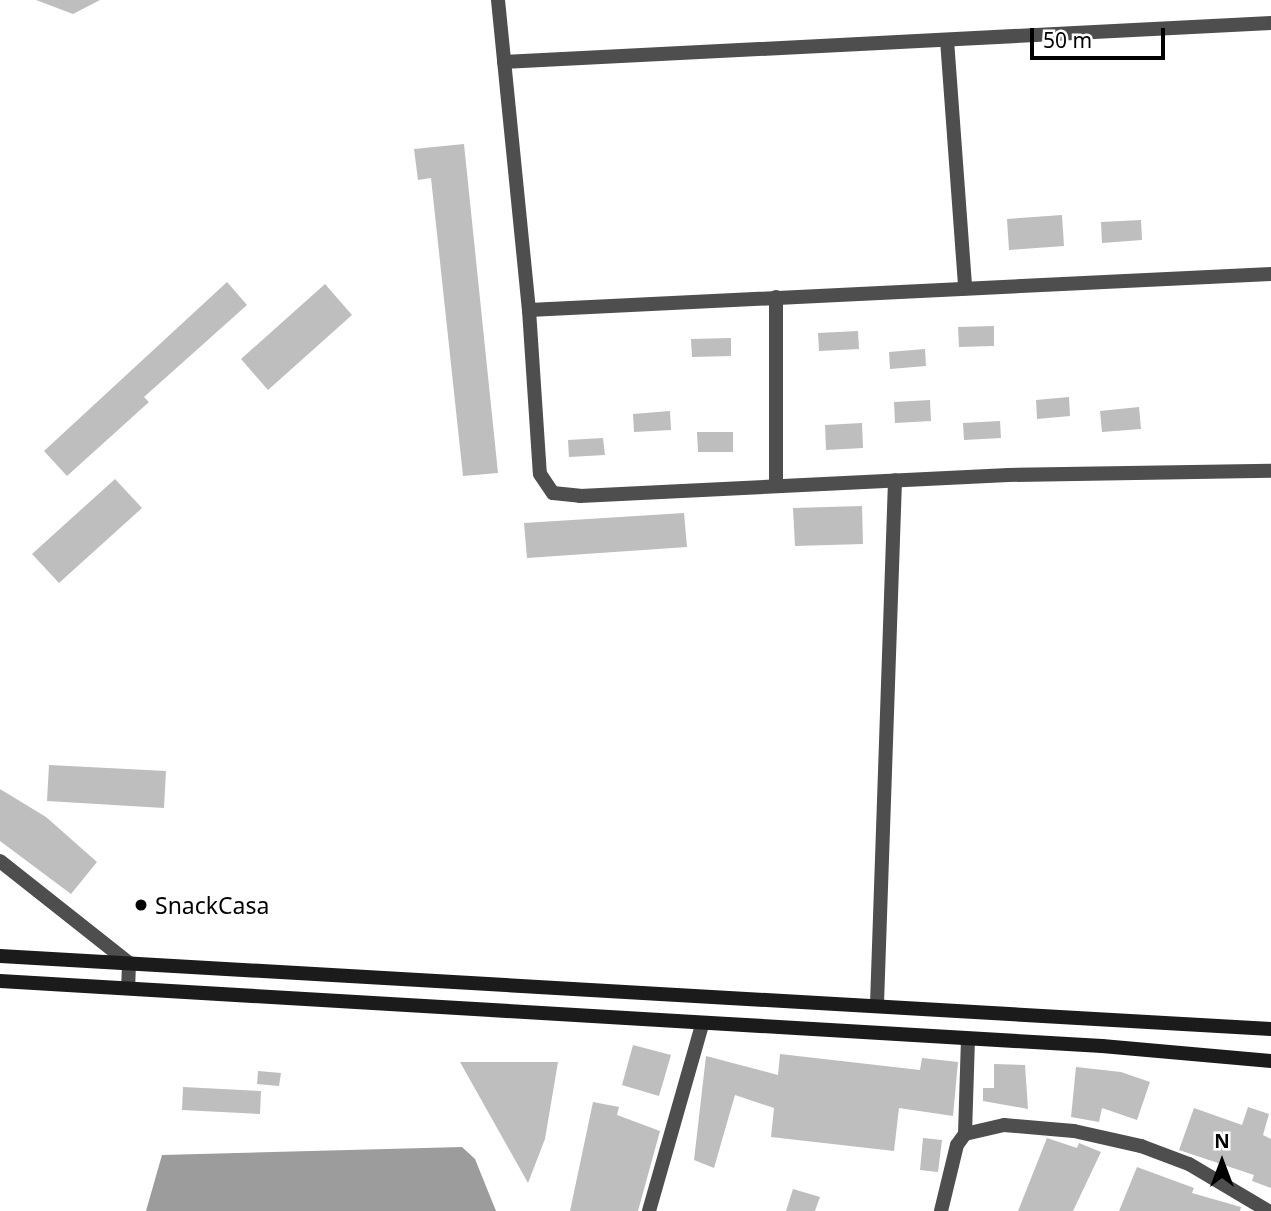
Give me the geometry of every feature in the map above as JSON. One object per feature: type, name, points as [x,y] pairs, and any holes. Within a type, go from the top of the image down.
[{"type":"main road","points":[[0,956],[1271,1028]]},
{"type":"main road","points":[[0,981],[1271,1060]]},
{"type":"street","points":[[498,0],[529,310],[540,474],[553,493],[580,496],[895,480],[1271,471]]},
{"type":"street","points":[[504,62],[1271,23]]},
{"type":"street","points":[[947,40],[965,288]]},
{"type":"street","points":[[529,310],[1271,274]]},
{"type":"street","points":[[776,298],[776,485]]},
{"type":"street","points":[[877,1004],[895,480]]},
{"type":"street","points":[[0,861],[128,963],[128,987]]},
{"type":"street","points":[[649,1211],[702,1025]]},
{"type":"street","points":[[941,1211],[957,1146],[965,1134],[968,1040]]},
{"type":"street","points":[[965,1134],[1004,1125],[1074,1131],[1140,1146],[1189,1164],[1268,1211]]},
{"type":"shaded area","points":[[462,1147],[475,1159],[496,1211],[146,1211],[162,1155]]},
{"type":"building","points":[[36,0],[100,0],[73,14]]},
{"type":"building","points":[[464,144],[498,473],[463,476],[431,178],[418,180],[414,149]]},
{"type":"building","points":[[1062,215],[1064,246],[1009,250],[1007,219]]},
{"type":"building","points":[[1141,220],[1142,240],[1102,243],[1101,222]]},
{"type":"building","points":[[227,282],[247,305],[144,397],[149,402],[67,476],[44,451]]},
{"type":"building","points":[[325,284],[352,315],[268,390],[241,359]]},
{"type":"building","points":[[994,326],[994,346],[959,347],[958,327]]},
{"type":"building","points":[[858,331],[859,349],[819,351],[818,333]]},
{"type":"building","points":[[731,338],[731,356],[692,357],[691,339]]},
{"type":"building","points":[[925,349],[926,366],[890,369],[889,352]]},
{"type":"building","points":[[1069,397],[1070,416],[1037,419],[1036,400]]},
{"type":"building","points":[[930,400],[931,421],[895,423],[894,402]]},
{"type":"building","points":[[1139,407],[1141,429],[1102,432],[1100,411]]},
{"type":"building","points":[[670,411],[671,430],[634,432],[633,414]]},
{"type":"building","points":[[1000,421],[1001,438],[964,440],[963,423]]},
{"type":"building","points":[[862,423],[863,448],[826,450],[825,425]]},
{"type":"building","points":[[697,432],[733,432],[733,452],[698,452]]},
{"type":"building","points":[[603,438],[605,455],[569,457],[568,440]]},
{"type":"building","points":[[115,479],[142,508],[59,583],[32,554]]},
{"type":"building","points":[[862,506],[863,544],[795,546],[793,508]]},
{"type":"building","points":[[684,513],[687,547],[527,558],[524,523]]},
{"type":"building","points":[[49,765],[166,771],[164,808],[47,801]]},
{"type":"building","points":[[0,789],[46,817],[97,862],[71,894],[0,841]]},
{"type":"building","points":[[633,1045],[671,1055],[659,1096],[622,1085]]},
{"type":"building","points":[[780,1054],[920,1070],[922,1058],[958,1062],[953,1116],[899,1108],[894,1151],[771,1137],[774,1108],[735,1095],[714,1168],[694,1160],[706,1056],[778,1075]]},
{"type":"building","points":[[460,1062],[558,1062],[545,1139],[528,1183]]},
{"type":"building","points":[[994,1064],[1025,1065],[1028,1109],[983,1101],[983,1088],[994,1088]]},
{"type":"building","points":[[1076,1067],[1121,1072],[1150,1082],[1137,1120],[1102,1108],[1099,1122],[1071,1117]]},
{"type":"building","points":[[258,1071],[281,1073],[279,1086],[257,1084]]},
{"type":"building","points":[[183,1087],[261,1091],[260,1114],[182,1110]]},
{"type":"building","points":[[593,1102],[619,1107],[617,1115],[660,1131],[638,1211],[570,1211]]},
{"type":"building","points":[[1248,1107],[1269,1114],[1263,1135],[1271,1139],[1271,1188],[1252,1181],[1254,1175],[1179,1150],[1194,1108],[1242,1125]]},
{"type":"building","points":[[923,1138],[942,1140],[938,1172],[920,1170]]},
{"type":"building","points":[[1047,1138],[1077,1148],[1079,1143],[1101,1152],[1073,1211],[1018,1211]]},
{"type":"building","points":[[1137,1167],[1194,1188],[1192,1193],[1241,1207],[1240,1211],[1119,1211]]},
{"type":"building","points":[[793,1189],[820,1197],[815,1211],[786,1211]]},
{"type":"place","name":"SnackCasa","points":[[141,905]]}]
